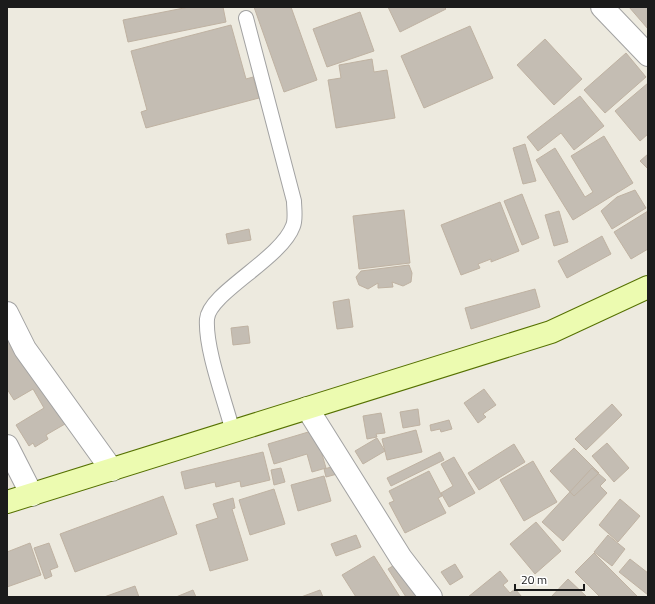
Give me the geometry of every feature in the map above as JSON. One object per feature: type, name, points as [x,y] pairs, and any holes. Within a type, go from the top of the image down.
[{"type":"main road","points":[[7,502],[551,332],[648,287]]},
{"type":"street","points":[[602,7],[648,55]]},
{"type":"street","points":[[7,313],[25,349],[112,470]]},
{"type":"street","points":[[307,408],[401,558],[431,597]]},
{"type":"street","points":[[7,446],[32,495]]},
{"type":"lane","points":[[233,432],[207,339],[207,317],[220,297],[273,253],[294,225],[294,201],[246,18]]},
{"type":"building","points":[[189,7],[223,7],[226,22],[128,42],[123,20]]},
{"type":"building","points":[[254,7],[291,7],[317,80],[284,92]]},
{"type":"building","points":[[388,7],[444,7],[446,9],[400,32]]},
{"type":"building","points":[[629,7],[648,7],[648,29]]},
{"type":"building","points":[[360,12],[374,51],[327,67],[313,29]]},
{"type":"building","points":[[231,25],[246,79],[253,77],[259,98],[146,128],[141,112],[147,110],[131,51]]},
{"type":"building","points":[[470,26],[493,78],[424,108],[401,56]]},
{"type":"building","points":[[545,39],[582,79],[554,105],[517,65]]},
{"type":"building","points":[[626,53],[646,77],[605,113],[584,90]]},
{"type":"building","points":[[372,59],[374,72],[387,70],[395,118],[336,128],[328,80],[341,78],[339,65]]},
{"type":"building","points":[[648,83],[648,134],[640,141],[615,111]]},
{"type":"building","points":[[580,96],[604,126],[574,150],[561,133],[538,151],[527,137]]},
{"type":"building","points":[[604,136],[633,183],[573,220],[536,160],[555,148],[585,197],[593,192],[571,156]]},
{"type":"building","points":[[525,144],[536,181],[523,184],[513,148]]},
{"type":"building","points":[[648,154],[648,169],[640,161]]},
{"type":"building","points":[[635,190],[646,208],[612,229],[601,211],[617,197]]},
{"type":"building","points":[[522,194],[539,238],[522,245],[504,201]]},
{"type":"building","points":[[500,202],[519,251],[491,262],[491,259],[478,264],[480,268],[461,275],[441,225]]},
{"type":"building","points":[[404,210],[410,263],[359,269],[353,216]]},
{"type":"building","points":[[559,211],[568,242],[554,246],[545,215]]},
{"type":"building","points":[[648,211],[648,249],[631,259],[614,232]]},
{"type":"building","points":[[249,229],[251,240],[228,244],[226,234]]},
{"type":"building","points":[[602,236],[611,254],[567,278],[558,261]]},
{"type":"building","points":[[409,265],[412,273],[411,282],[403,286],[392,282],[393,287],[378,288],[378,283],[368,289],[359,285],[356,277],[361,271]]},
{"type":"building","points":[[535,289],[540,307],[471,329],[465,308]]},
{"type":"building","points":[[349,299],[353,327],[337,329],[333,302]]},
{"type":"building","points":[[248,326],[250,343],[233,345],[231,328]]},
{"type":"building","points":[[10,333],[65,424],[46,435],[48,439],[35,447],[33,443],[29,446],[16,425],[44,408],[33,389],[14,400],[7,389],[7,335]]},
{"type":"building","points":[[484,389],[496,405],[483,414],[486,417],[478,423],[464,403]]},
{"type":"building","points":[[612,404],[622,415],[586,450],[575,439]]},
{"type":"building","points":[[418,409],[420,425],[403,428],[400,412]]},
{"type":"building","points":[[381,413],[385,433],[376,434],[377,437],[367,439],[363,416]]},
{"type":"building","points":[[449,420],[452,429],[441,432],[440,429],[431,431],[430,425]]},
{"type":"building","points":[[315,430],[326,468],[312,472],[307,454],[274,464],[268,444]]},
{"type":"building","points":[[416,430],[422,452],[387,460],[382,439]]},
{"type":"building","points":[[377,438],[385,451],[363,464],[355,451]]},
{"type":"building","points":[[607,443],[629,468],[614,482],[592,456]]},
{"type":"building","points":[[514,444],[525,462],[479,490],[468,473]]},
{"type":"building","points":[[574,448],[599,473],[574,496],[550,471]]},
{"type":"building","points":[[263,452],[270,480],[241,487],[240,481],[216,487],[215,482],[185,489],[181,472]]},
{"type":"building","points":[[440,452],[444,460],[391,486],[387,478]]},
{"type":"building","points":[[454,457],[475,493],[449,507],[441,493],[453,486],[441,464]]},
{"type":"building","points":[[533,461],[557,502],[524,521],[500,480]]},
{"type":"building","points":[[339,465],[341,473],[326,477],[324,469]]},
{"type":"building","points":[[281,468],[285,482],[274,485],[271,470]]},
{"type":"building","points":[[592,468],[606,480],[600,486],[607,493],[563,541],[542,522]]},
{"type":"building","points":[[429,471],[442,496],[438,498],[446,513],[405,533],[389,503],[394,501],[389,491]]},
{"type":"building","points":[[324,476],[331,501],[298,511],[291,485]]},
{"type":"building","points":[[274,489],[285,524],[250,535],[239,500]]},
{"type":"building","points":[[163,496],[177,534],[75,572],[60,534]]},
{"type":"building","points":[[233,498],[235,508],[232,509],[248,560],[210,571],[196,525],[218,518],[213,504]]},
{"type":"building","points":[[620,499],[640,516],[618,542],[599,525]]},
{"type":"building","points":[[536,522],[561,551],[535,574],[510,544]]},
{"type":"building","points":[[356,535],[361,547],[336,556],[331,544]]},
{"type":"building","points":[[608,535],[625,549],[612,566],[594,552]]},
{"type":"building","points":[[30,543],[41,575],[7,587],[7,552]]},
{"type":"building","points":[[49,543],[58,567],[50,570],[52,576],[45,579],[34,548]]},
{"type":"building","points":[[594,553],[638,597],[600,597],[575,572]]},
{"type":"building","points":[[374,556],[400,597],[356,597],[342,575]]},
{"type":"building","points":[[630,559],[648,573],[648,595],[619,572]]},
{"type":"building","points":[[399,562],[418,597],[406,597],[388,569]]},
{"type":"building","points":[[455,564],[463,577],[450,585],[441,572]]},
{"type":"building","points":[[500,571],[508,581],[503,585],[510,593],[515,589],[522,597],[468,597]]},
{"type":"building","points":[[568,579],[587,597],[551,597]]},
{"type":"building","points":[[135,586],[139,597],[104,597]]},
{"type":"building","points":[[193,590],[196,597],[176,597]]},
{"type":"building","points":[[320,590],[323,597],[301,597]]}]
